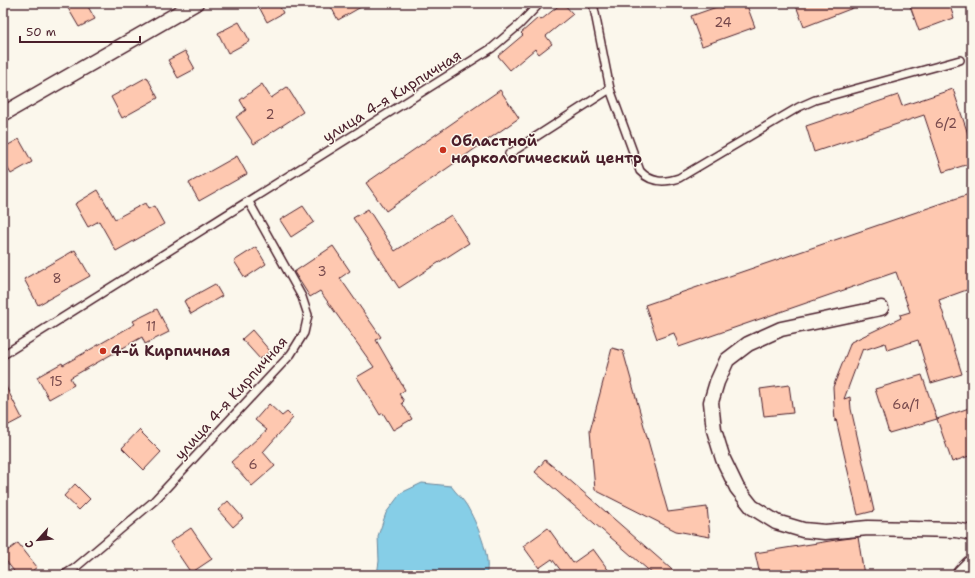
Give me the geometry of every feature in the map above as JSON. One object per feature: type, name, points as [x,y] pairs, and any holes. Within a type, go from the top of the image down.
[{"type":"highway","points":[[964,575],[972,567]]},
{"type":"street","points":[[3,114],[196,3]]},
{"type":"street","points":[[881,308],[781,329],[748,344],[727,360],[711,402],[714,430],[723,459],[737,488],[752,507],[776,522],[804,530],[825,532],[868,528],[956,530],[972,534]]},
{"type":"lane","name":"улица 4-я Кирпичная","points":[[3,355],[249,202],[492,48],[519,25],[540,3]]},
{"type":"lane","points":[[592,3],[610,89],[640,170],[646,177],[652,180],[664,182],[679,178],[799,107],[815,100],[960,60]]},
{"type":"lane","points":[[509,154],[610,89]]},
{"type":"lane","name":"улица 4-я Кирпичная","points":[[64,575],[75,568],[154,501],[291,354],[304,333],[308,315],[302,297],[249,202]]},
{"type":"water","points":[[422,483],[451,486],[465,503],[479,530],[485,549],[487,559],[486,575],[377,575],[379,561],[378,536],[386,513],[401,493]]},
{"type":"building","points":[[65,3],[86,3],[95,19],[79,27]]},
{"type":"building","points":[[257,3],[278,3],[283,13],[267,22]]},
{"type":"building","points":[[329,3],[368,3],[338,20]]},
{"type":"building","points":[[562,3],[573,14],[546,36],[552,44],[539,54],[535,49],[510,70],[498,56],[523,35],[521,33],[538,18],[541,20]]},
{"type":"building","points":[[728,3],[746,3],[755,27],[702,46],[691,16]]},
{"type":"building","points":[[795,3],[863,3],[863,4],[804,27]]},
{"type":"building","points":[[909,3],[949,3],[954,18],[919,31]]},
{"type":"building","points":[[239,22],[250,41],[228,53],[218,33]]},
{"type":"building","points":[[185,51],[195,69],[178,78],[168,60]]},
{"type":"building","points":[[147,77],[158,98],[122,118],[111,97]]},
{"type":"building","points":[[262,84],[271,98],[287,87],[303,112],[254,144],[236,117],[246,110],[240,100]]},
{"type":"building","points":[[953,89],[972,146],[972,163],[943,172],[924,115],[814,152],[806,126],[898,95],[902,106]]},
{"type":"building","name":"Областной наркологический центр","points":[[500,90],[519,118],[386,211],[366,183]]},
{"type":"building","points":[[19,139],[32,162],[11,174],[3,160],[3,148]]},
{"type":"building","points":[[237,156],[247,174],[199,201],[189,183]]},
{"type":"building","points":[[98,190],[115,219],[145,203],[148,209],[154,206],[164,224],[116,251],[99,221],[88,227],[75,204]]},
{"type":"building","points":[[972,193],[972,288],[939,300],[962,374],[931,383],[918,340],[887,350],[885,343],[864,350],[863,348],[844,399],[850,397],[851,409],[874,511],[858,515],[836,419],[835,422],[833,387],[851,342],[901,318],[900,315],[910,312],[896,272],[679,347],[674,333],[657,339],[645,305]]},
{"type":"building","points":[[303,206],[314,222],[291,237],[280,220]]},
{"type":"building","points":[[368,209],[395,251],[451,215],[469,243],[399,288],[353,218]]},
{"type":"building","points":[[333,246],[350,271],[340,278],[381,337],[376,340],[405,390],[399,394],[404,401],[402,403],[412,419],[393,430],[383,413],[380,415],[357,377],[374,367],[320,291],[310,297],[294,272]]},
{"type":"building","points":[[256,247],[266,264],[245,278],[234,261]]},
{"type":"building","points":[[75,250],[90,276],[38,305],[24,279]]},
{"type":"building","points":[[215,284],[222,296],[191,314],[184,301]]},
{"type":"building","points":[[157,309],[169,332],[145,344],[142,337],[70,378],[74,385],[49,399],[37,377],[62,363],[63,365],[135,324],[133,321]]},
{"type":"building","points":[[252,330],[270,351],[260,359],[242,339]]},
{"type":"building","points":[[612,348],[623,351],[668,512],[707,507],[710,537],[676,531],[595,490],[590,431]]},
{"type":"building","points":[[922,375],[937,419],[889,433],[875,389]]},
{"type":"building","points":[[3,381],[22,418],[3,428]]},
{"type":"building","points":[[789,385],[793,413],[764,416],[760,389]]},
{"type":"building","points":[[269,404],[282,416],[287,412],[293,418],[263,452],[275,466],[252,486],[231,462],[267,430],[255,420]]},
{"type":"building","points":[[972,407],[972,455],[952,462],[937,419]]},
{"type":"building","points":[[139,430],[161,452],[144,470],[122,448]]},
{"type":"building","points":[[545,460],[678,575],[654,575],[535,472]]},
{"type":"building","points":[[75,484],[90,499],[79,510],[64,496]]},
{"type":"building","points":[[228,501],[243,518],[233,527],[218,510]]},
{"type":"building","points":[[191,528],[212,559],[191,573],[170,542]]},
{"type":"building","points":[[548,528],[573,563],[593,549],[612,575],[558,575],[562,572],[552,559],[539,568],[523,546]]},
{"type":"building","points":[[858,537],[864,575],[760,575],[755,553]]},
{"type":"building","points":[[18,543],[37,567],[27,575],[17,575],[3,557],[3,554]]},
{"type":"place","name":"Областной наркологический центр","points":[[443,150]]},
{"type":"place","name":"4-й Кирпичная","points":[[103,351]]}]
